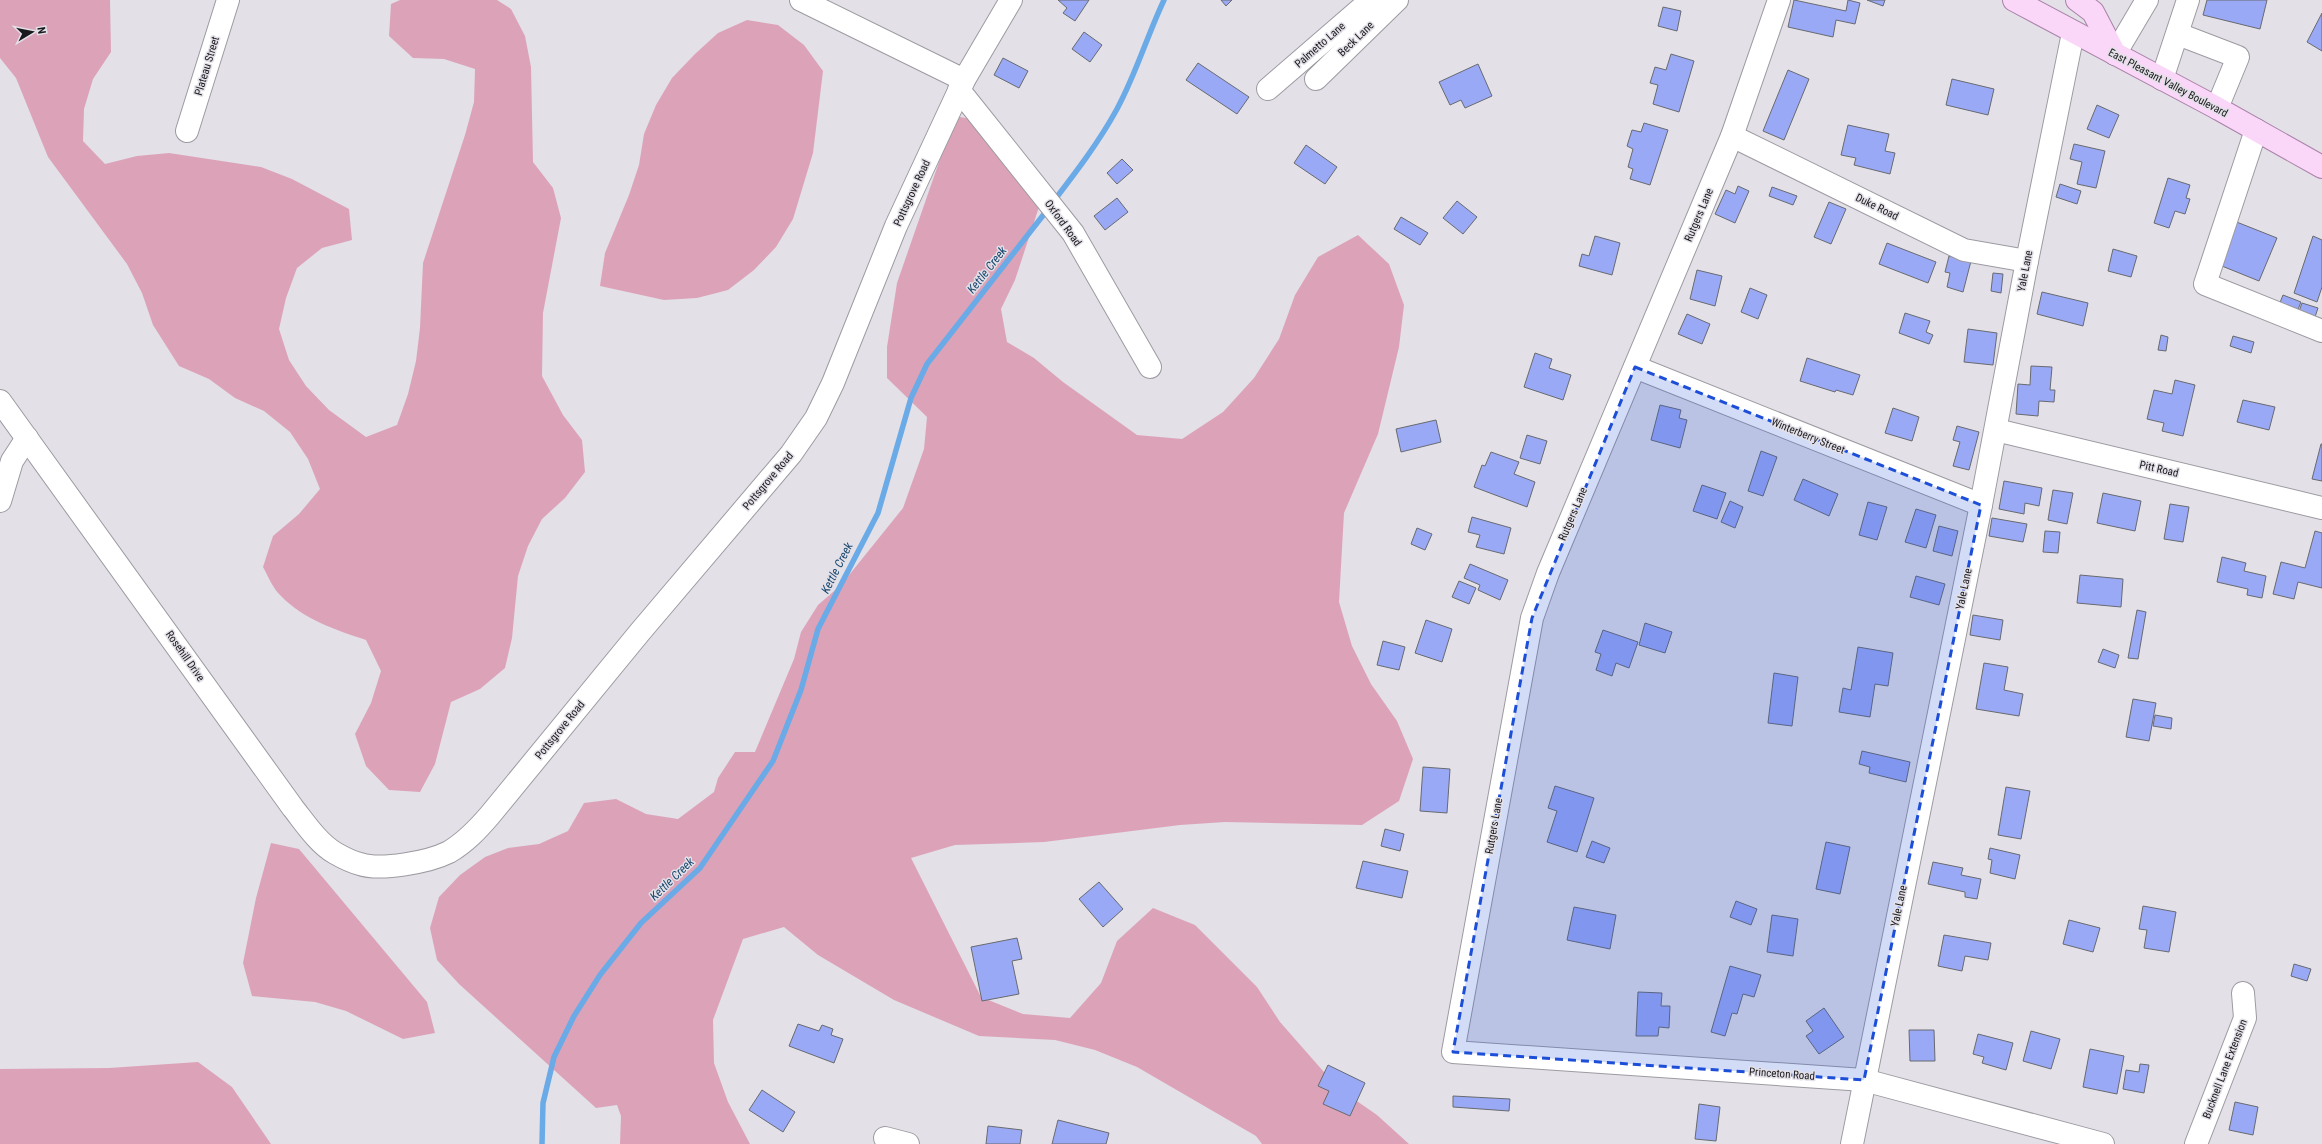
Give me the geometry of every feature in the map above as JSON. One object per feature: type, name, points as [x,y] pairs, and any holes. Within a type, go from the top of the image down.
[{"type":"main road","name":"East Pleasant Valley Boulevard","points":[[2014,0],[2073,33],[2217,108],[2322,167]]},
{"type":"main road","points":[[2077,0],[2093,12],[2115,54]]},
{"type":"street","name":"Plateau Street","points":[[187,131],[228,0]]},
{"type":"street","name":"Oxford Road","points":[[801,0],[961,85],[1073,233],[1150,367]]},
{"type":"street","name":"Pottsgrove Road","points":[[400,866],[430,860],[449,851],[468,839],[490,815],[640,632],[795,449],[816,418],[833,383],[896,226],[961,85],[1011,0]]},
{"type":"street","name":"Palmetto Lane","points":[[1268,89],[1371,0]]},
{"type":"street","name":"Beck Lane","points":[[1316,78],[1397,0]]},
{"type":"street","name":"Rutgers Lane","points":[[1453,1052],[1532,618],[1548,573],[1732,136],[1779,0]]},
{"type":"street","points":[[2115,54],[2147,0]]},
{"type":"street","points":[[2162,80],[2188,0]]},
{"type":"street","name":"Yale Lane","points":[[1852,1144],[1996,430],[2027,261],[2073,33]]},
{"type":"street","points":[[2178,34],[2238,57],[2217,108]]},
{"type":"street","points":[[2256,130],[2205,284],[2322,331]]},
{"type":"street","name":"Duke Road","points":[[1732,136],[1964,250],[2027,261]]},
{"type":"street","name":"Winterberry Street","points":[[1635,367],[1981,505]]},
{"type":"street","name":"Rosehill Drive","points":[[0,401],[293,808],[316,836],[333,852],[361,865],[400,866]]},
{"type":"street","name":"Pitt Road","points":[[1996,430],[2322,508]]},
{"type":"street","points":[[0,501],[12,460],[27,438]]},
{"type":"street","name":"Bucknell Lane Extension","points":[[2196,1144],[2245,1018],[2243,993]]},
{"type":"street","name":"Princeton Road","points":[[1453,1052],[1864,1080],[2103,1144]]},
{"type":"street","points":[[885,1138],[908,1144]]},
{"type":"highlighted area","points":[[1635,367],[1981,505],[1864,1080],[1453,1052],[1532,618]]},
{"type":"shaded area","points":[[0,0],[110,0],[111,52],[93,79],[84,109],[83,141],[105,164],[137,156],[169,153],[261,167],[292,179],[349,209],[352,240],[322,248],[297,268],[286,298],[279,329],[289,360],[306,386],[329,410],[366,437],[397,425],[408,394],[416,361],[420,328],[423,263],[465,135],[474,102],[475,69],[444,59],[413,58],[389,36],[391,4],[400,0],[497,0],[511,9],[525,36],[531,67],[533,162],[553,188],[561,218],[543,313],[542,376],[563,415],[582,440],[585,472],[565,498],[542,519],[528,546],[518,576],[512,638],[505,668],[480,689],[451,702],[435,764],[420,792],[389,790],[366,766],[355,734],[371,703],[381,671],[366,640],[320,623],[299,611],[278,593],[263,567],[273,536],[299,514],[320,489],[308,459],[290,432],[264,411],[235,398],[209,379],[179,366],[153,325],[142,293],[127,264],[48,157],[16,78],[0,58]]},
{"type":"shaded area","points":[[747,20],[778,25],[804,45],[823,71],[813,153],[793,219],[776,247],[754,270],[728,290],[697,298],[664,300],[600,286],[605,253],[629,195],[639,165],[644,134],[656,105],[672,78],[695,54],[718,33]]},
{"type":"shaded area","points":[[955,116],[986,122],[1039,207],[1015,280],[1001,309],[1007,342],[1034,358],[1063,382],[1137,435],[1182,439],[1223,412],[1254,378],[1279,339],[1295,295],[1318,257],[1358,235],[1389,264],[1404,305],[1399,347],[1378,434],[1344,513],[1339,602],[1352,646],[1371,684],[1397,721],[1413,759],[1399,801],[1362,825],[1225,822],[1180,825],[1044,842],[955,845],[911,858],[981,997],[1023,1014],[1070,1018],[1101,983],[1117,941],[1153,908],[1195,925],[1257,987],[1280,1022],[1338,1088],[1377,1115],[1409,1144],[1262,1144],[1256,1136],[1137,1067],[1095,1050],[1055,1040],[979,1036],[894,1000],[818,955],[784,927],[743,939],[713,1020],[714,1063],[728,1102],[750,1144],[620,1144],[621,1116],[617,1105],[596,1108],[459,984],[437,960],[430,928],[439,897],[460,875],[485,857],[508,848],[539,844],[568,831],[584,803],[616,799],[646,814],[678,819],[714,792],[718,778],[735,752],[755,752],[794,659],[801,632],[818,605],[841,585],[903,508],[924,449],[927,417],[887,378],[887,347],[897,283]]},
{"type":"shaded area","points":[[271,843],[299,849],[427,1002],[435,1033],[403,1039],[346,1011],[315,1002],[252,996],[243,963],[256,898]]},
{"type":"shaded area","points":[[198,1062],[232,1087],[271,1144],[0,1144],[0,1069],[109,1068]]},
{"type":"building","points":[[1058,0],[1089,0],[1075,21],[1063,13],[1067,8]]},
{"type":"building","points":[[1221,0],[1232,0],[1226,6]]},
{"type":"building","points":[[1794,0],[1846,11],[1848,0],[1860,3],[1855,24],[1836,20],[1833,37],[1788,27]]},
{"type":"building","points":[[1867,0],[1885,0],[1883,6]]},
{"type":"building","points":[[2207,0],[2267,0],[2260,29],[2203,15]]},
{"type":"building","points":[[1663,7],[1681,11],[1677,31],[1658,26]]},
{"type":"building","points":[[2322,13],[2322,51],[2307,42]]},
{"type":"building","points":[[1084,32],[1102,45],[1090,62],[1072,49]]},
{"type":"building","points":[[1671,54],[1694,61],[1679,112],[1653,104],[1658,85],[1650,83],[1655,67],[1666,70]]},
{"type":"building","points":[[1003,58],[1028,71],[1019,88],[994,75]]},
{"type":"building","points":[[1198,63],[1249,97],[1237,114],[1186,80]]},
{"type":"building","points":[[1478,64],[1492,96],[1465,108],[1461,100],[1450,105],[1439,82]]},
{"type":"building","points":[[1788,70],[1809,79],[1784,140],[1763,131]]},
{"type":"building","points":[[1952,79],[1994,89],[1988,115],[1946,105]]},
{"type":"building","points":[[2097,105],[2119,115],[2109,138],[2087,129]]},
{"type":"building","points":[[1644,123],[1668,130],[1650,185],[1630,179],[1633,169],[1628,167],[1633,149],[1627,146],[1632,130],[1641,132]]},
{"type":"building","points":[[1848,125],[1889,134],[1885,151],[1895,153],[1890,174],[1854,165],[1856,158],[1841,155]]},
{"type":"building","points":[[2074,144],[2105,151],[2096,188],[2077,184],[2082,162],[2070,159]]},
{"type":"building","points":[[1306,145],[1337,167],[1325,184],[1294,163]]},
{"type":"building","points":[[1122,159],[1133,170],[1117,184],[1107,173]]},
{"type":"building","points":[[2168,178],[2190,185],[2186,198],[2190,199],[2185,214],[2175,211],[2169,228],[2154,223]]},
{"type":"building","points":[[2060,184],[2081,191],[2077,204],[2056,197]]},
{"type":"building","points":[[1738,186],[1749,191],[1735,223],[1715,214],[1726,190],[1735,194]]},
{"type":"building","points":[[1772,187],[1797,196],[1793,205],[1769,196]]},
{"type":"building","points":[[1117,198],[1128,212],[1105,230],[1094,216]]},
{"type":"building","points":[[1457,201],[1477,217],[1463,234],[1443,218]]},
{"type":"building","points":[[1829,202],[1846,209],[1831,244],[1814,237]]},
{"type":"building","points":[[1401,217],[1428,233],[1420,245],[1394,229]]},
{"type":"building","points":[[2229,219],[2277,238],[2259,281],[2212,262]]},
{"type":"building","points":[[1595,236],[1620,243],[1612,275],[1579,266],[1582,254],[1589,256]]},
{"type":"building","points":[[2313,236],[2322,240],[2322,287],[2317,302],[2294,293]]},
{"type":"building","points":[[1887,243],[1936,262],[1928,283],[1879,264]]},
{"type":"building","points":[[2113,249],[2137,256],[2131,277],[2108,271]]},
{"type":"building","points":[[1949,256],[1971,261],[1963,292],[1947,287],[1950,273],[1945,272]]},
{"type":"building","points":[[1697,270],[1722,276],[1715,306],[1690,299]]},
{"type":"building","points":[[1993,273],[2003,274],[2001,293],[1991,291]]},
{"type":"building","points":[[1750,288],[1767,295],[1758,319],[1741,312]]},
{"type":"building","points":[[2042,292],[2088,303],[2083,326],[2037,314]]},
{"type":"building","points":[[2283,295],[2301,302],[2295,317],[2277,310]]},
{"type":"building","points":[[2302,303],[2318,308],[2312,326],[2296,320]]},
{"type":"building","points":[[1905,313],[1930,321],[1926,332],[1933,335],[1929,344],[1899,333]]},
{"type":"building","points":[[1687,314],[1710,324],[1702,344],[1678,334]]},
{"type":"building","points":[[1968,329],[1997,333],[1993,365],[1964,362]]},
{"type":"building","points":[[2161,335],[2168,337],[2166,351],[2158,350]]},
{"type":"building","points":[[2233,336],[2254,342],[2251,353],[2230,346]]},
{"type":"building","points":[[1535,353],[1552,359],[1549,368],[1571,375],[1563,400],[1524,387]]},
{"type":"building","points":[[1807,358],[1860,375],[1853,395],[1836,390],[1835,392],[1800,381]]},
{"type":"building","points":[[2031,366],[2052,367],[2050,390],[2055,390],[2054,402],[2039,401],[2038,416],[2016,414],[2018,384],[2030,385]]},
{"type":"building","points":[[2175,380],[2195,385],[2183,436],[2162,431],[2164,423],[2147,419],[2154,390],[2172,394]]},
{"type":"building","points":[[2243,400],[2275,407],[2269,430],[2237,422]]},
{"type":"building","points":[[1660,405],[1681,410],[1679,418],[1687,420],[1680,448],[1651,440]]},
{"type":"building","points":[[1893,408],[1919,417],[1912,441],[1885,433]]},
{"type":"building","points":[[1436,420],[1441,442],[1401,452],[1396,429]]},
{"type":"building","points":[[1957,426],[1979,432],[1969,470],[1953,466],[1960,442],[1953,440]]},
{"type":"building","points":[[1527,435],[1547,441],[1540,464],[1520,458]]},
{"type":"building","points":[[2322,444],[2322,481],[2312,479]]},
{"type":"building","points":[[1761,451],[1777,457],[1763,496],[1748,491]]},
{"type":"building","points":[[1491,452],[1519,462],[1514,474],[1535,482],[1527,507],[1474,487],[1482,465],[1485,466]]},
{"type":"building","points":[[1803,479],[1838,494],[1829,516],[1794,500]]},
{"type":"building","points":[[2004,481],[2042,488],[2039,506],[2025,503],[2024,514],[1999,509]]},
{"type":"building","points":[[1702,485],[1726,493],[1717,519],[1693,511]]},
{"type":"building","points":[[2053,490],[2073,493],[2067,524],[2048,520]]},
{"type":"building","points":[[2103,493],[2141,501],[2135,531],[2097,523]]},
{"type":"building","points":[[1730,501],[1743,507],[1735,528],[1721,522]]},
{"type":"building","points":[[1868,502],[1887,507],[1877,540],[1859,535]]},
{"type":"building","points":[[2170,504],[2189,507],[2183,542],[2164,539]]},
{"type":"building","points":[[1916,509],[1936,515],[1926,548],[1905,542]]},
{"type":"building","points":[[1472,517],[1511,528],[1504,554],[1476,547],[1480,535],[1468,532]]},
{"type":"building","points":[[1992,518],[2027,524],[2023,542],[1989,536]]},
{"type":"building","points":[[1939,526],[1958,531],[1952,556],[1933,551]]},
{"type":"building","points":[[1417,528],[1432,534],[1425,550],[1411,544]]},
{"type":"building","points":[[2045,531],[2060,532],[2058,553],[2043,552]]},
{"type":"building","points":[[2315,531],[2322,533],[2322,588],[2298,582],[2294,599],[2273,594],[2281,562],[2305,568]]},
{"type":"building","points":[[2222,557],[2246,563],[2244,571],[2266,576],[2262,598],[2247,595],[2248,589],[2217,582]]},
{"type":"building","points":[[1470,564],[1508,580],[1500,600],[1478,590],[1480,585],[1464,578]]},
{"type":"building","points":[[2080,575],[2123,579],[2121,607],[2077,603]]},
{"type":"building","points":[[1916,576],[1945,584],[1939,605],[1910,597]]},
{"type":"building","points":[[1459,581],[1476,588],[1469,604],[1452,597]]},
{"type":"building","points":[[2137,610],[2146,612],[2138,659],[2128,658]]},
{"type":"building","points":[[1973,615],[2003,620],[2000,640],[1970,635]]},
{"type":"building","points":[[1426,620],[1452,629],[1442,662],[1415,653]]},
{"type":"building","points":[[1645,623],[1672,632],[1665,653],[1639,645]]},
{"type":"building","points":[[1603,630],[1638,642],[1629,668],[1616,663],[1612,676],[1596,670],[1601,654],[1595,652]]},
{"type":"building","points":[[1383,641],[1405,647],[1399,670],[1377,665]]},
{"type":"building","points":[[1858,647],[1893,653],[1888,686],[1875,684],[1870,717],[1839,712],[1843,688],[1851,690]]},
{"type":"building","points":[[2103,649],[2119,655],[2115,668],[2098,662]]},
{"type":"building","points":[[1984,663],[2008,667],[2004,690],[2023,694],[2019,716],[1976,709]]},
{"type":"building","points":[[1774,673],[1798,677],[1792,726],[1768,723]]},
{"type":"building","points":[[2133,699],[2156,703],[2149,741],[2126,737]]},
{"type":"building","points":[[2155,715],[2172,718],[2171,729],[2153,726]]},
{"type":"building","points":[[1862,751],[1910,762],[1906,782],[1869,773],[1870,767],[1859,764]]},
{"type":"building","points":[[1423,767],[1450,769],[1447,813],[1420,811]]},
{"type":"building","points":[[1555,786],[1594,798],[1577,852],[1547,842],[1557,811],[1548,808]]},
{"type":"building","points":[[2006,787],[2030,791],[2021,839],[1998,835]]},
{"type":"building","points":[[1385,829],[1404,834],[1400,851],[1381,846]]},
{"type":"building","points":[[1592,841],[1610,848],[1604,863],[1586,857]]},
{"type":"building","points":[[1826,842],[1850,847],[1840,894],[1816,889]]},
{"type":"building","points":[[1990,848],[2020,855],[2015,879],[1990,873],[1992,860],[1988,859]]},
{"type":"building","points":[[1363,861],[1408,871],[1402,898],[1356,888]]},
{"type":"building","points":[[1933,862],[1963,868],[1961,875],[1981,879],[1977,899],[1965,897],[1965,892],[1928,884]]},
{"type":"building","points":[[1099,882],[1123,909],[1103,927],[1079,899]]},
{"type":"building","points":[[1736,901],[1757,909],[1751,925],[1730,917]]},
{"type":"building","points":[[2143,906],[2176,912],[2169,952],[2144,948],[2147,930],[2139,929]]},
{"type":"building","points":[[1574,907],[1616,915],[1610,949],[1567,940]]},
{"type":"building","points":[[1772,915],[1798,919],[1793,956],[1767,952]]},
{"type":"building","points":[[2069,920],[2100,928],[2093,952],[2063,944]]},
{"type":"building","points":[[1944,935],[1991,943],[1988,960],[1965,956],[1962,971],[1938,966]]},
{"type":"building","points":[[1017,938],[1022,959],[1012,961],[1019,994],[982,1001],[971,947]]},
{"type":"building","points":[[2294,964],[2311,969],[2307,981],[2291,976]]},
{"type":"building","points":[[1730,966],[1761,975],[1754,997],[1743,994],[1737,1014],[1732,1013],[1725,1036],[1711,1032]]},
{"type":"building","points":[[1638,992],[1662,993],[1661,1006],[1670,1006],[1669,1028],[1659,1027],[1658,1036],[1636,1036]]},
{"type":"building","points":[[1824,1008],[1844,1037],[1819,1054],[1806,1036],[1813,1031],[1806,1021]]},
{"type":"building","points":[[798,1024],[819,1031],[822,1025],[833,1029],[831,1035],[843,1039],[834,1063],[789,1046]]},
{"type":"building","points":[[1909,1030],[1934,1030],[1935,1061],[1910,1061]]},
{"type":"building","points":[[2031,1031],[2060,1039],[2051,1069],[2023,1061]]},
{"type":"building","points":[[1978,1034],[2013,1043],[2006,1070],[1982,1063],[1984,1057],[1973,1054]]},
{"type":"building","points":[[2090,1049],[2124,1056],[2117,1094],[2083,1087]]},
{"type":"building","points":[[2140,1064],[2149,1065],[2144,1093],[2123,1089],[2126,1070],[2139,1072]]},
{"type":"building","points":[[1328,1065],[1365,1083],[1350,1116],[1323,1104],[1329,1091],[1318,1086]]},
{"type":"building","points":[[762,1090],[795,1112],[783,1132],[749,1110]]},
{"type":"building","points":[[1453,1096],[1510,1099],[1509,1111],[1453,1107]]},
{"type":"building","points":[[2235,1102],[2258,1107],[2253,1135],[2229,1130]]},
{"type":"building","points":[[1699,1104],[1720,1107],[1716,1141],[1695,1139]]},
{"type":"building","points":[[1058,1120],[1109,1133],[1106,1144],[1052,1144]]},
{"type":"building","points":[[988,1126],[1022,1130],[1020,1144],[986,1144]]},
{"type":"waterway","name":"Kettle Creek","points":[[1053,202],[1095,145],[1117,109],[1124,96],[1164,0]]},
{"type":"waterway","name":"Kettle Creek","points":[[542,1144],[543,1103],[554,1057],[574,1016],[600,975],[641,923],[700,868],[773,761],[801,690],[818,629],[878,513],[911,398],[927,364],[1048,209]]}]
